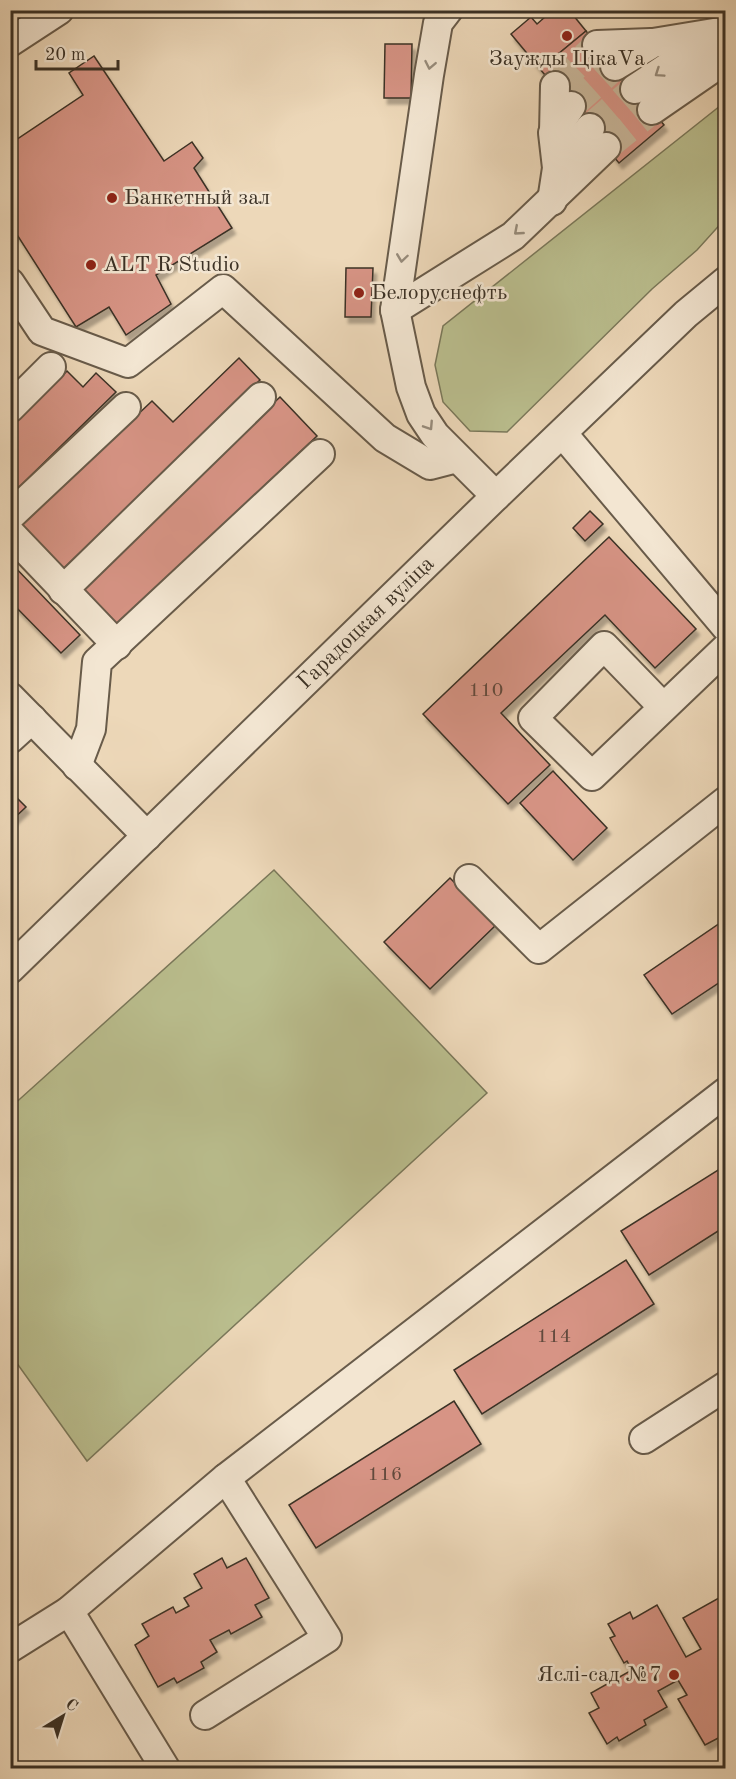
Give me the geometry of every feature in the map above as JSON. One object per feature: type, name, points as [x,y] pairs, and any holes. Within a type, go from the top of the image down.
[{"type":"street","points":[[10,42],[58,10]]},
{"type":"street","points":[[448,10],[438,23],[395,310],[411,387],[421,414],[435,435],[496,496]]},
{"type":"street","points":[[606,55],[653,43],[723,41]]},
{"type":"street","points":[[643,100],[723,41]]},
{"type":"street","points":[[552,201],[557,168],[554,133],[563,96]]},
{"type":"street","points":[[395,310],[513,236],[552,201],[598,137],[557,168]]},
{"type":"street","name":"Гарадоцкая вуліца","points":[[10,969],[496,496],[686,314],[726,282]]},
{"type":"street","points":[[10,283],[42,331],[128,363],[223,289],[385,438],[430,465],[457,458]]},
{"type":"street","points":[[10,408],[51,367]]},
{"type":"street","points":[[63,590],[261,398]]},
{"type":"street","points":[[10,516],[126,407]]},
{"type":"street","points":[[563,434],[726,627]]},
{"type":"street","points":[[77,766],[91,729],[97,662],[320,454]]},
{"type":"street","points":[[10,533],[117,645]]},
{"type":"street","points":[[663,707],[604,646],[533,718],[592,776],[726,648]]},
{"type":"street","points":[[10,697],[147,836]]},
{"type":"street","points":[[10,739],[32,719]]},
{"type":"street","points":[[469,879],[539,950],[726,801]]},
{"type":"street","points":[[10,1648],[69,1611],[225,1478],[726,1092]]},
{"type":"street","points":[[644,1439],[726,1386]]},
{"type":"street","points":[[205,1715],[327,1638],[225,1478]]},
{"type":"street","points":[[69,1611],[165,1768]]},
{"type":"green space","points":[[725,102],[725,219],[697,250],[652,289],[507,432],[470,431],[443,402],[435,365],[443,326]]},
{"type":"green space","points":[[274,870],[487,1093],[87,1461],[11,1355],[11,1107]]},
{"type":"building","points":[[553,10],[569,10],[586,31],[540,69],[511,34],[531,17],[537,24]]},
{"type":"building","points":[[586,31],[664,125],[619,163],[540,69]]},
{"type":"building","points":[[385,44],[412,44],[411,98],[384,98]]},
{"type":"building","name":"Банкетный зал","points":[[94,56],[164,161],[192,142],[203,158],[194,168],[232,228],[156,275],[171,304],[126,335],[109,307],[76,327],[16,233],[10,237],[10,144],[83,95],[69,73]]},
{"type":"building","name":"Белоруснефть","points":[[346,268],[373,268],[371,317],[345,317]]},
{"type":"building","points":[[239,358],[260,380],[60,572],[18,528],[152,401],[173,422]]},
{"type":"building","points":[[67,371],[83,387],[96,373],[116,392],[10,496],[10,427]]},
{"type":"building","points":[[280,397],[317,436],[112,630],[75,591]]},
{"type":"building","points":[[590,511],[603,524],[585,541],[573,528]]},
{"type":"building","points":[[609,537],[696,629],[655,668],[605,615],[501,713],[550,765],[508,804],[423,714]]},
{"type":"building","points":[[10,562],[80,635],[61,653],[10,601]]},
{"type":"building","points":[[553,771],[607,828],[573,860],[520,803]]},
{"type":"building","points":[[10,791],[26,807],[10,822]]},
{"type":"building","points":[[450,878],[496,925],[430,989],[384,942]]},
{"type":"building","points":[[726,919],[726,978],[672,1014],[644,975]]},
{"type":"building","points":[[726,1165],[726,1226],[649,1275],[621,1231]]},
{"type":"building","points":[[626,1260],[654,1304],[482,1414],[454,1370]]},
{"type":"building","points":[[454,1401],[481,1444],[316,1548],[289,1505]]},
{"type":"building","points":[[222,1558],[227,1568],[246,1558],[269,1598],[255,1605],[262,1617],[231,1634],[229,1630],[210,1640],[217,1652],[201,1662],[204,1668],[177,1683],[174,1678],[158,1687],[135,1645],[149,1636],[142,1624],[173,1607],[176,1613],[189,1606],[184,1598],[202,1588],[194,1574]]},
{"type":"building","name":"Яслі-сад №7","points":[[726,1594],[726,1734],[705,1745],[678,1699],[687,1695],[678,1680],[658,1691],[667,1707],[644,1720],[646,1725],[619,1741],[617,1737],[607,1744],[589,1713],[599,1708],[591,1693],[632,1670],[627,1661],[624,1663],[610,1638],[615,1636],[608,1624],[630,1612],[633,1619],[657,1605],[686,1657],[701,1649],[683,1618]]},
{"type":"tunnel","points":[[555,86],[597,45]]},
{"type":"tunnel","points":[[571,106],[615,66]]},
{"type":"tunnel","points":[[590,128],[635,89]]},
{"type":"tunnel","points":[[606,147],[652,110]]},
{"type":"place","name":"Заужды ЦікаVа","points":[[567,36]]},
{"type":"place","name":"Банкетный зал","points":[[112,198]]},
{"type":"place","name":"ALT R Studio","points":[[91,265]]},
{"type":"place","name":"Белоруснефть","points":[[359,293]]},
{"type":"place","name":"Яслі-сад №7","points":[[674,1675]]}]
